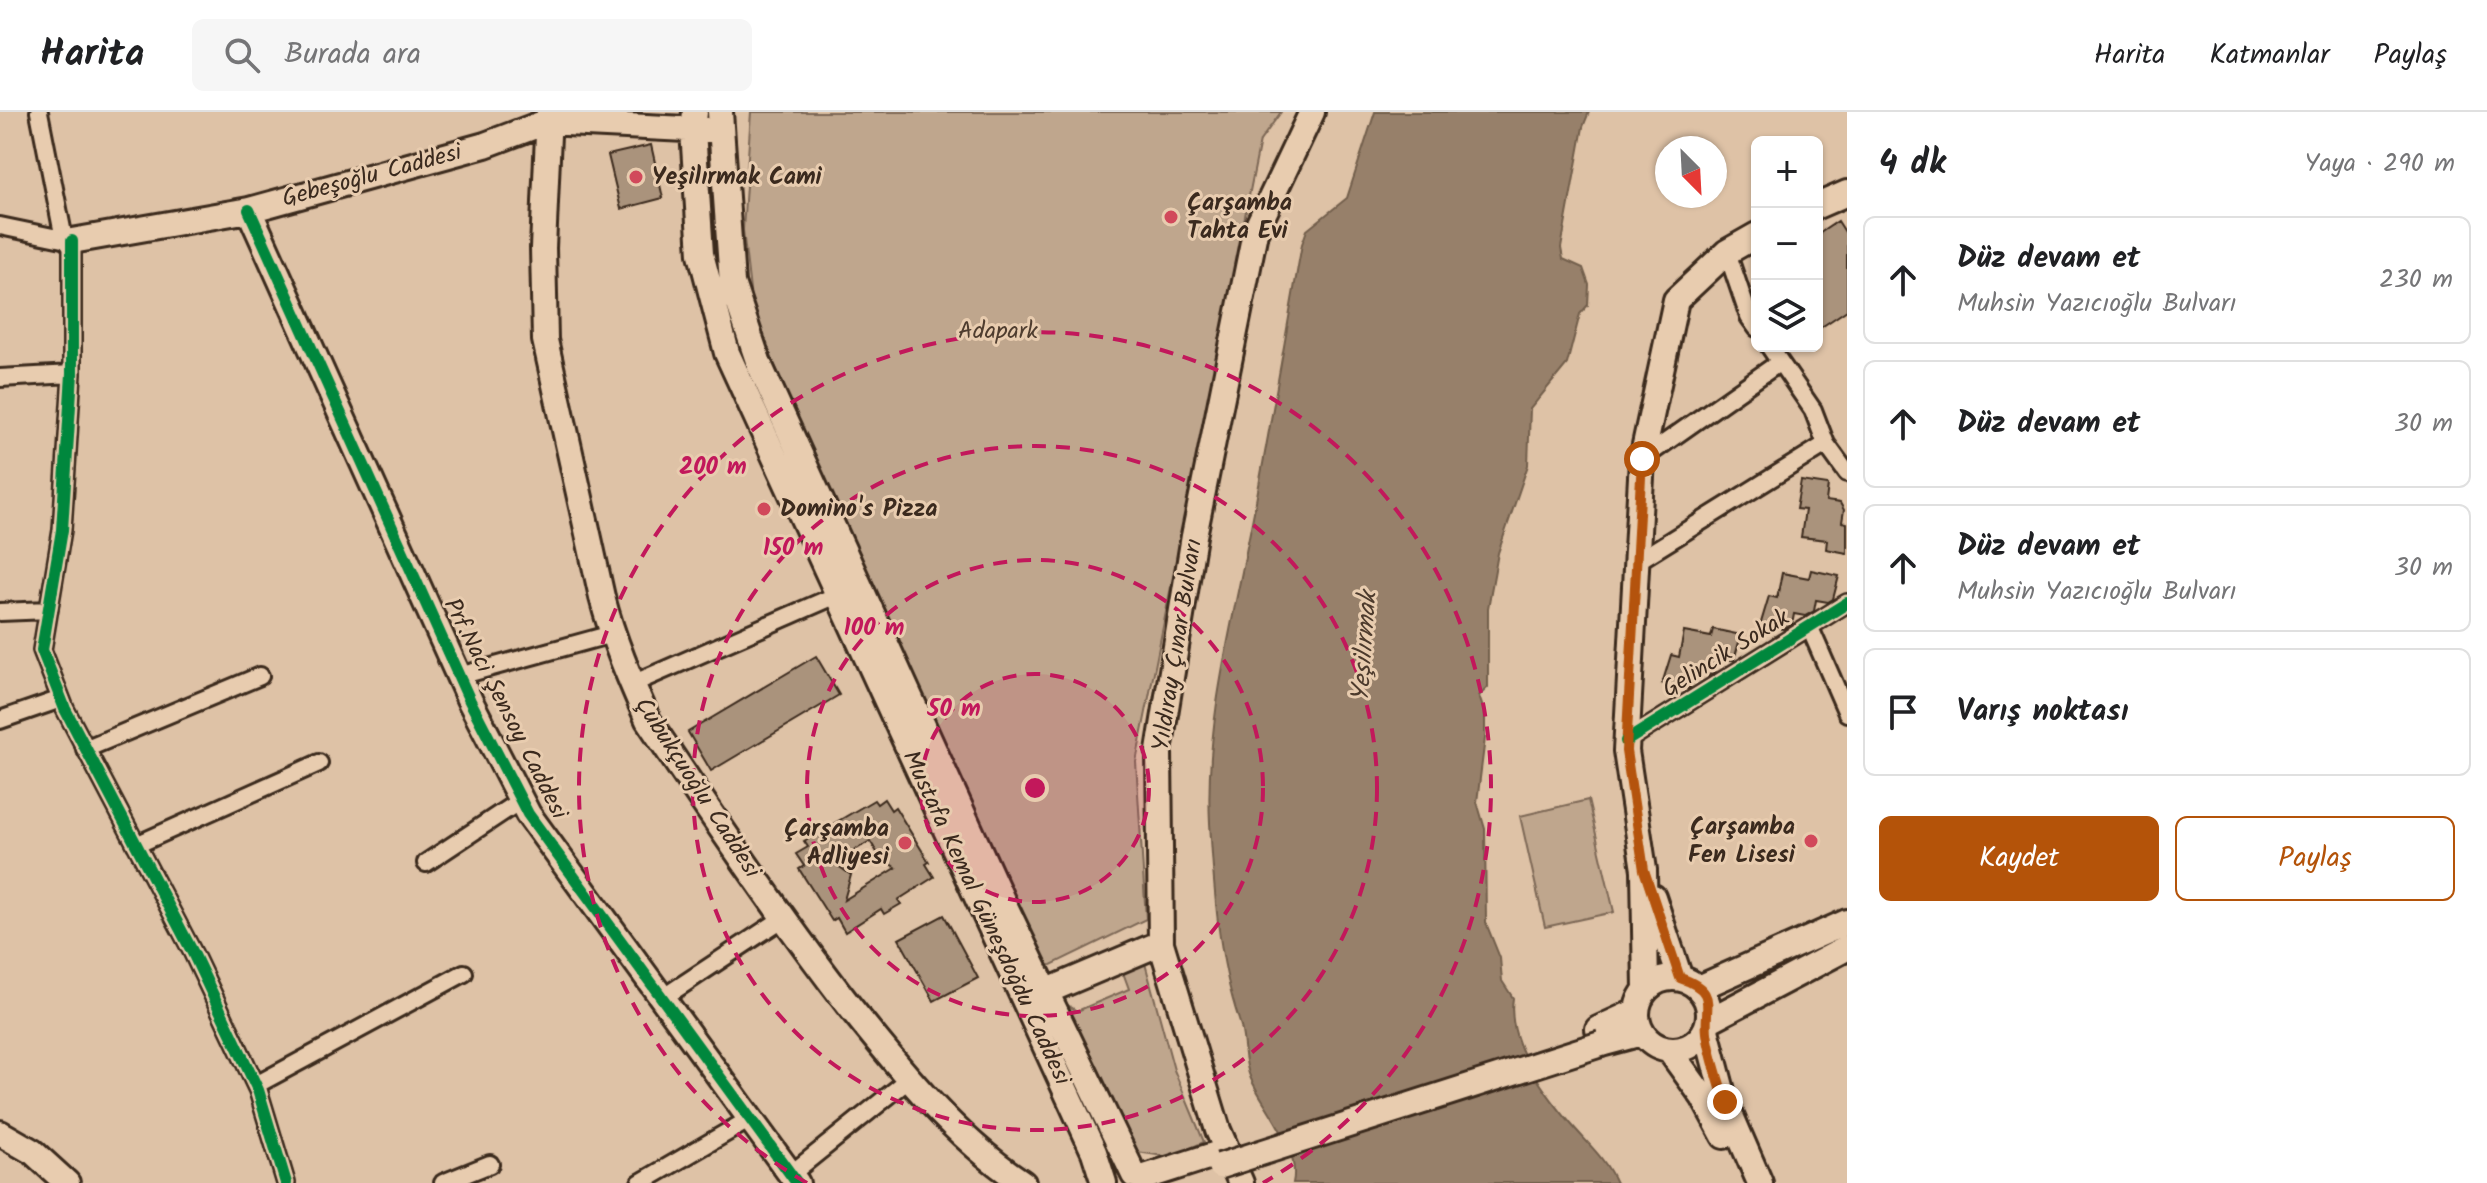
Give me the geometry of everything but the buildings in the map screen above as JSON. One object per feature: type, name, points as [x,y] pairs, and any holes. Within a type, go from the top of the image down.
[{"type":"main road","name":"Yıldıray Çınar Bulvarı","points":[[1241,1183],[1218,1130],[1161,943],[1159,751],[1194,536],[1255,232],[1312,112]]},
{"type":"main road","name":"Gebeşoğlu Caddesi","points":[[68,240],[249,210],[485,145],[548,117],[720,121]]},
{"type":"main road","name":"Çubukçuoğlu Caddesi","points":[[548,117],[545,340],[612,634],[648,720],[782,919],[908,1080],[992,1162],[1023,1183]]},
{"type":"main road","name":"Mustafa Kemal Güneşdoğdu Caddesi","points":[[694,121],[701,254],[727,353],[1094,1152],[1104,1183]]},
{"type":"main road","name":"Mustafa Kemal Güneşdoğdu Caddesi","points":[[720,121],[732,283],[759,364],[1134,1180]]},
{"type":"main road","points":[[1823,203],[1847,193]]},
{"type":"main road","name":"Prf.Naci Şensoy Caddesi","points":[[249,210],[459,676],[521,800],[661,999],[794,1179]]},
{"type":"main road","points":[[1751,238],[1727,252],[1676,300],[1642,459],[1626,741],[1644,870],[1642,1011],[1658,1047],[1669,1050],[1691,1046],[1708,1025],[1847,948]]},
{"type":"main road","points":[[1644,870],[1690,983],[1710,1008],[1708,1025],[1725,1102],[1760,1183]]},
{"type":"main road","points":[[1134,1180],[1220,1160],[1600,1036],[1642,1011],[1667,978],[1690,983],[1847,922]]},
{"type":"main road","points":[[1045,992],[1161,943]]},
{"type":"main road","points":[[1669,1050],[1703,1097],[1749,1183]]},
{"type":"main road","points":[[0,1133],[33,1152],[67,1183]]},
{"type":"main road","points":[[1179,1183],[1220,1160]]},
{"type":"street","points":[[39,112],[68,240],[72,374],[62,530],[42,650],[85,749],[193,953],[256,1085],[286,1183]]},
{"type":"street","points":[[0,226],[68,240]]},
{"type":"street","points":[[1727,252],[1751,320]]},
{"type":"street","points":[[1773,352],[1813,410],[1826,444],[1847,473]]},
{"type":"street","points":[[1642,459],[1780,362]]},
{"type":"street","points":[[0,378],[72,374]]},
{"type":"street","points":[[1636,562],[1826,444]]},
{"type":"street","points":[[632,684],[837,595]]},
{"type":"street","name":"Gelincik Sokak","points":[[1626,741],[1847,603]]},
{"type":"street","points":[[0,612],[49,610]]},
{"type":"street","points":[[1810,628],[1847,713]]},
{"type":"street","points":[[459,676],[612,634]]},
{"type":"street","points":[[85,749],[260,676]]},
{"type":"street","points":[[0,720],[61,699]]},
{"type":"street","points":[[136,845],[319,763]]},
{"type":"street","points":[[426,863],[521,800]]},
{"type":"street","points":[[661,999],[782,919]]},
{"type":"street","points":[[256,1085],[464,973]]},
{"type":"street","points":[[794,1179],[908,1080]]},
{"type":"street","points":[[640,1183],[750,1119]]},
{"type":"street","points":[[443,1183],[490,1164]]},
{"type":"green space","name":"Adapark","points":[[751,112],[1281,112],[1260,141],[1136,762],[1146,919],[1041,970],[753,316],[743,230]]},
{"type":"green space","points":[[1588,800],[1614,912],[1545,927],[1520,816]]},
{"type":"green space","points":[[1143,956],[1174,1070],[1204,1142],[1170,1157],[1131,1151],[1063,1002],[1077,1011],[1129,989],[1121,967]]},
{"type":"water","name":"Yeşilırmak","points":[[1375,112],[1589,112],[1583,127],[1561,248],[1563,259],[1583,268],[1589,285],[1588,305],[1580,314],[1567,364],[1530,409],[1528,465],[1498,553],[1488,608],[1488,687],[1479,696],[1485,714],[1485,738],[1477,802],[1485,829],[1486,923],[1500,958],[1502,981],[1513,998],[1512,1015],[1521,1049],[1539,1082],[1602,1159],[1616,1183],[1293,1183],[1292,1156],[1287,1143],[1251,1079],[1246,1064],[1241,1027],[1226,972],[1215,898],[1209,788],[1215,717],[1302,244],[1307,230],[1347,198]]},
{"type":"cycle path","points":[[249,210],[470,701],[528,814],[797,1183]]},
{"type":"cycle path","points":[[72,241],[72,374],[62,530],[42,650],[65,709],[193,953],[258,1090],[286,1183]]},
{"type":"cycle path","points":[[1626,741],[1847,603]]},
{"type":"place","name":"Yeşilırmak Cami","points":[[636,177]]},
{"type":"place","name":"Çarşamba Tahta Evi","points":[[1171,217]]},
{"type":"place","name":"Domino's Pizza","points":[[764,509]]},
{"type":"place","name":"Çarşamba Fen Lisesi","points":[[1811,841]]},
{"type":"place","name":"Çarşamba Adliyesi","points":[[905,843]]},
{"type":"route","points":[[1642,459],[1626,751],[1644,870],[1680,978],[1699,988],[1710,1008],[1706,1030],[1725,1102]]}]
